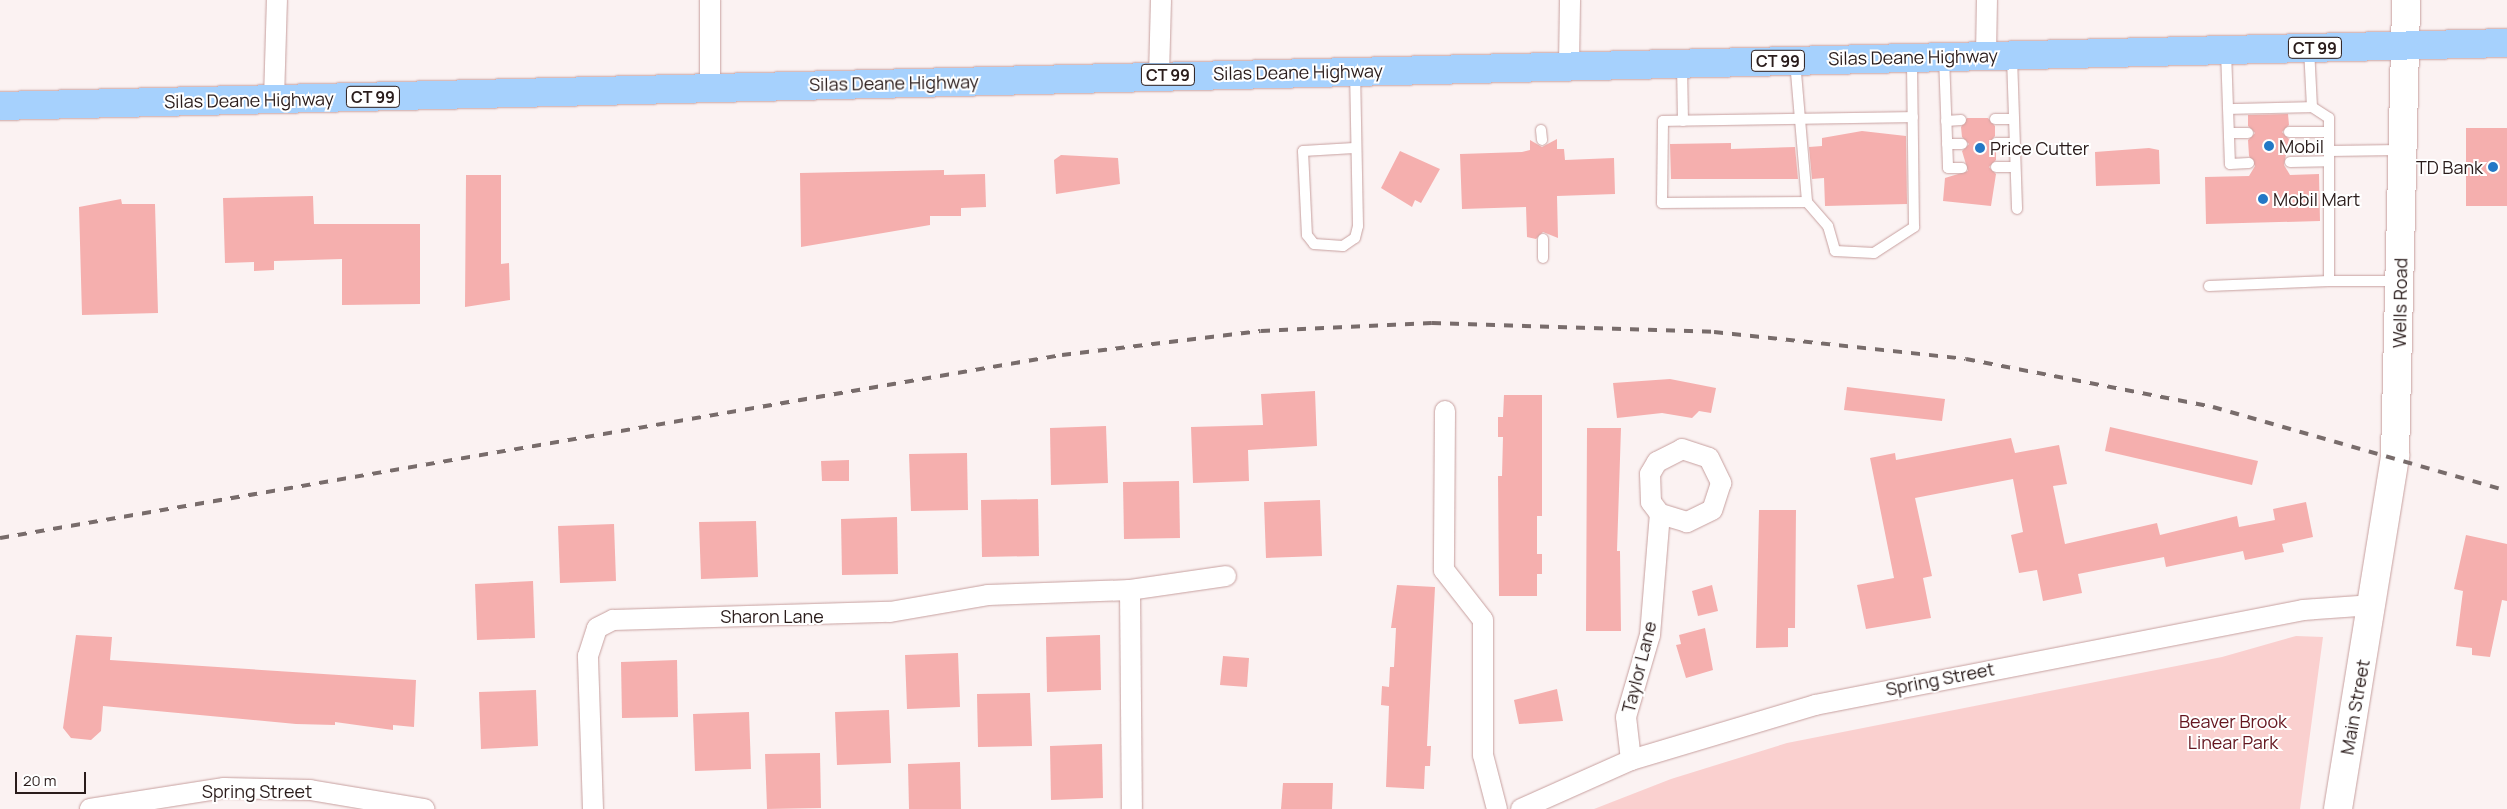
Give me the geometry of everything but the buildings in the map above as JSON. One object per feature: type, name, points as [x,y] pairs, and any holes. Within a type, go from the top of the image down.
[{"type":"main road","name":"Silas Deane Highway","points":[[0,106],[1569,65],[2507,43]]},
{"type":"street","points":[[274,99],[277,0]]},
{"type":"street","points":[[710,0],[710,87]]},
{"type":"street","points":[[1159,76],[1161,0]]},
{"type":"street","points":[[1569,65],[1570,0]]},
{"type":"street","points":[[1987,0],[1999,55]]},
{"type":"street","name":"Wells Road","points":[[2373,605],[2395,456],[2401,280],[2406,0]]},
{"type":"street","points":[[1445,411],[1444,570],[1483,620],[1484,755],[1497,809]]},
{"type":"street","name":"Taylor Lane","points":[[1631,760],[1626,717],[1650,635],[1660,514]]},
{"type":"street","name":"Sharon Lane","points":[[592,809],[588,656],[597,628],[613,620],[844,615],[890,612],[988,595],[1130,590],[1226,576]]},
{"type":"street","points":[[1130,590],[1132,809]]},
{"type":"street","name":"Spring Street","points":[[1521,809],[1631,760],[1759,719],[1876,691],[2303,610],[2373,605]]},
{"type":"street","name":"Main Street","points":[[2338,809],[2373,605]]},
{"type":"street","name":"Spring Street","points":[[90,809],[224,788],[310,790],[424,809]]},
{"type":"lane","points":[[2309,48],[2312,107]]},
{"type":"lane","points":[[2226,50],[2230,109],[2230,164],[2249,163]]},
{"type":"lane","points":[[1999,55],[2014,119],[2016,209]]},
{"type":"lane","points":[[1944,56],[1948,168],[1962,168]]},
{"type":"lane","points":[[1795,60],[1807,202],[1828,226],[1835,252],[1874,253],[1914,228],[1912,57]]},
{"type":"lane","points":[[1682,63],[1683,121]]},
{"type":"lane","points":[[1354,148],[1303,151],[1307,235],[1314,244],[1330,248],[1355,238],[1355,71]]},
{"type":"lane","points":[[2230,109],[2312,107],[2329,118],[2329,281]]},
{"type":"lane","points":[[1807,202],[1662,203],[1663,121],[1913,116]]},
{"type":"lane","points":[[1995,119],[2014,119]]},
{"type":"lane","points":[[1946,121],[1961,120]]},
{"type":"lane","points":[[2289,132],[2329,132]]},
{"type":"lane","points":[[2230,133],[2248,133]]},
{"type":"lane","points":[[1996,143],[2014,143]]},
{"type":"lane","points":[[1947,144],[1962,144]]},
{"type":"lane","points":[[2290,162],[2329,156],[2402,150]]},
{"type":"lane","points":[[1996,168],[2015,167]]},
{"type":"lane","points":[[1542,258],[1543,239]]},
{"type":"lane","points":[[2209,286],[2401,280]]},
{"type":"green space","name":"Beaver Brook Linear Park","points":[[2296,636],[2323,637],[2300,809],[1594,809],[1671,779],[1787,743],[2222,657]]},
{"type":"railway","points":[[0,538],[1062,355],[1261,331],[1432,323],[1714,332],[1966,359],[2213,407],[2507,491]]},
{"type":"place","name":"Mobil","points":[[2269,146]]},
{"type":"place","name":"Price Cutter","points":[[1980,148]]},
{"type":"place","name":"TD Bank","points":[[2493,167]]},
{"type":"place","name":"Mobil Mart","points":[[2263,199]]}]
